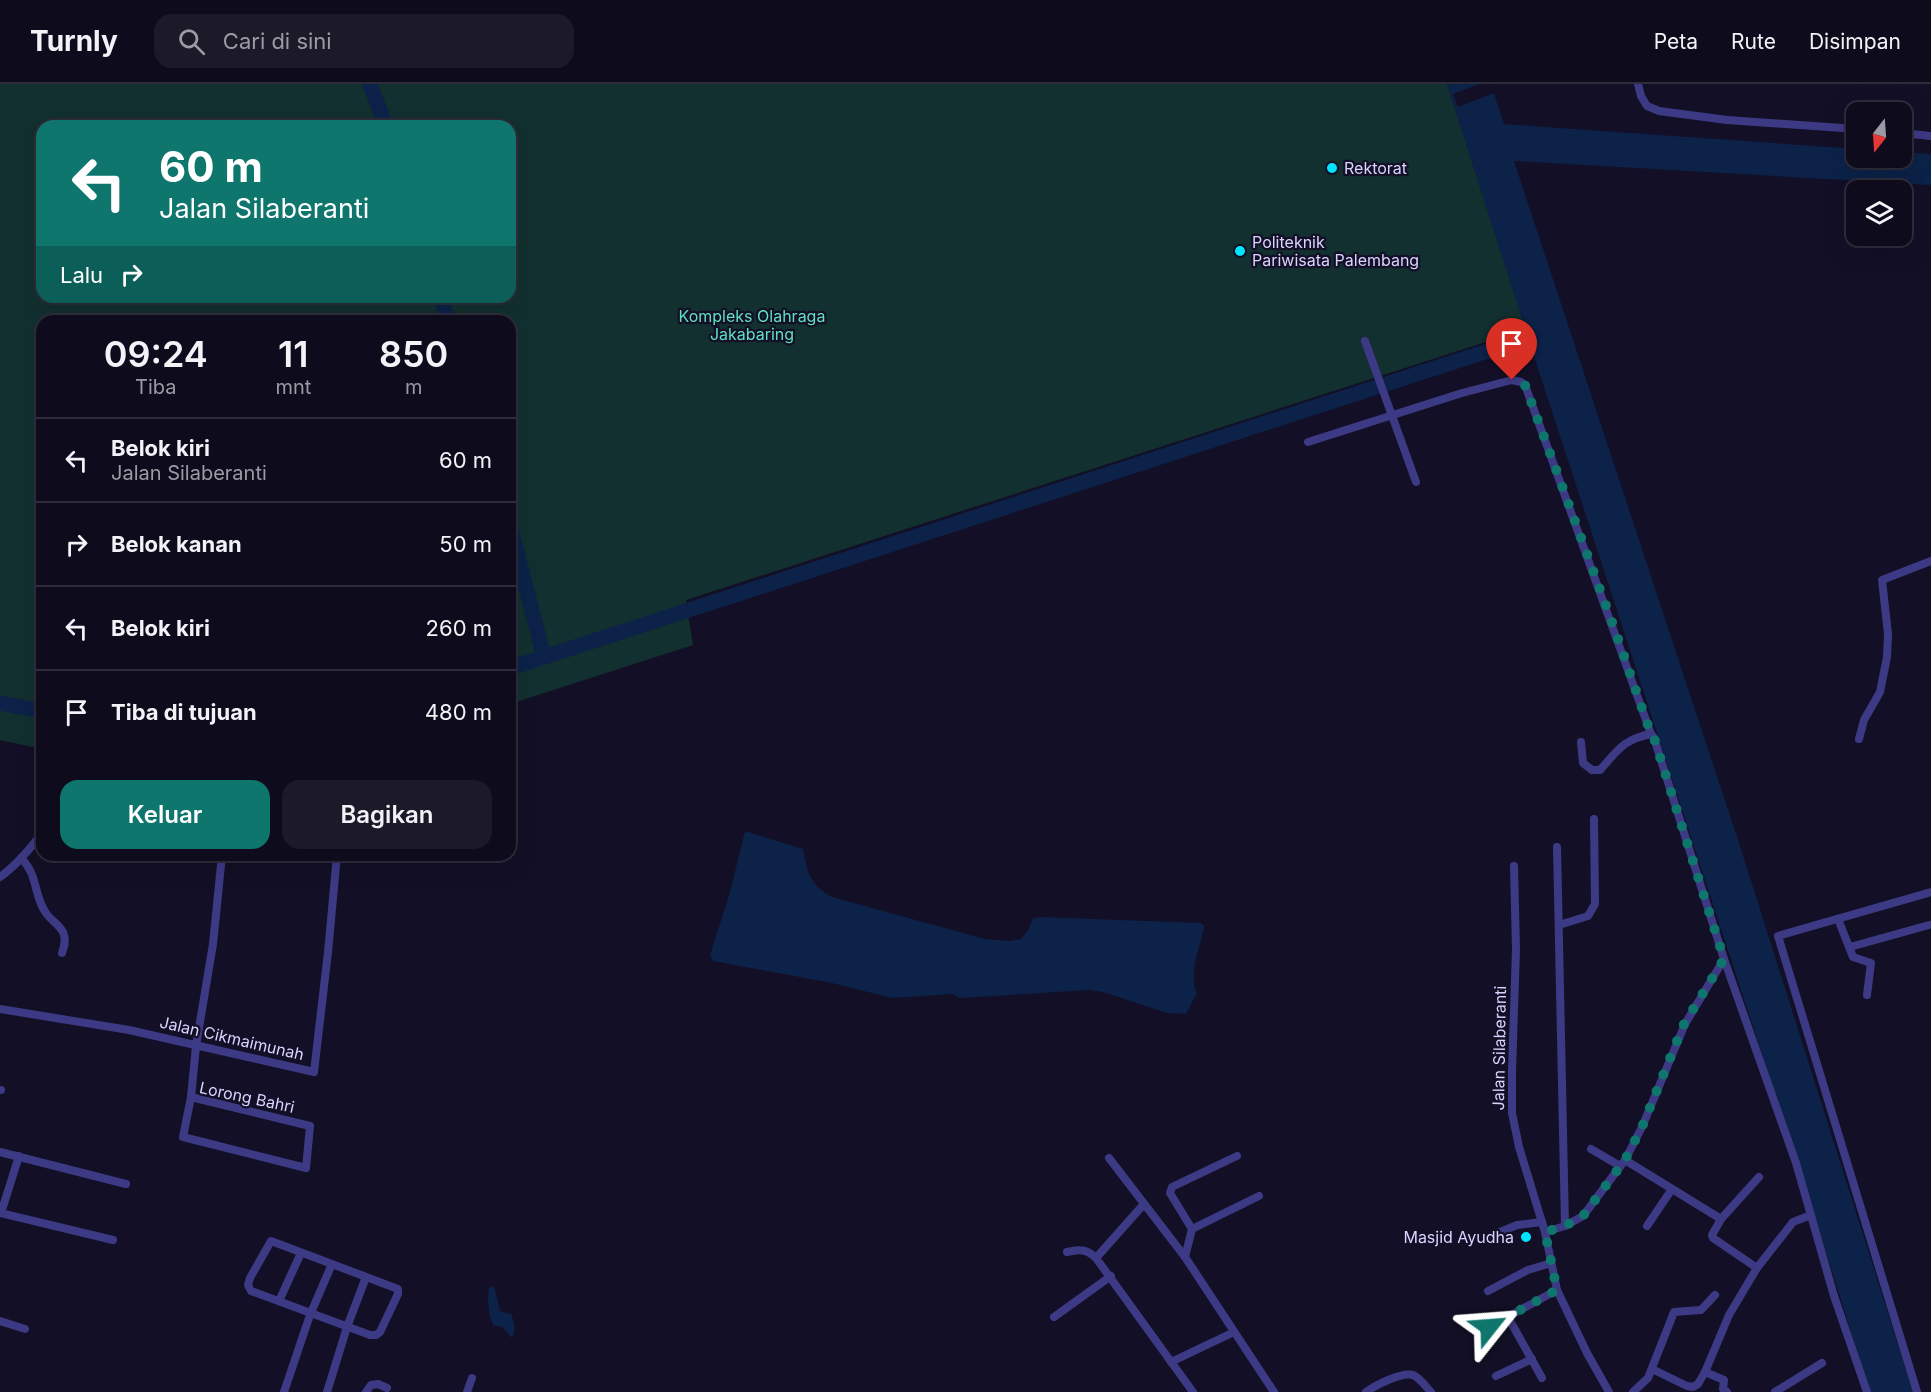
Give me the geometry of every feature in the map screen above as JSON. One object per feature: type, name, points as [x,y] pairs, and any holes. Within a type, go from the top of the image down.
[{"type":"street","points":[[1638,84],[1647,106],[1659,111],[1727,120],[1846,128]]},
{"type":"street","points":[[1912,134],[1931,136]]},
{"type":"street","points":[[1365,341],[1416,482]]},
{"type":"street","points":[[1308,442],[1462,393],[1512,380],[1525,385],[1654,738],[1724,959],[1796,1163],[1834,1296],[1867,1392]]},
{"type":"street","points":[[1859,739],[1864,720],[1880,692],[1887,657],[1888,634],[1882,579],[1931,561]]},
{"type":"street","points":[[1581,742],[1583,763],[1592,770],[1600,770],[1622,746],[1634,737],[1651,734]]},
{"type":"street","points":[[1559,926],[1588,916],[1595,904],[1594,819]]},
{"type":"street","points":[[0,877],[36,840]]},
{"type":"street","points":[[1557,847],[1565,1226]]},
{"type":"street","points":[[21,858],[29,866],[34,876],[39,900],[46,913],[62,928],[65,945],[62,953]]},
{"type":"street","points":[[190,1097],[213,944],[221,861]]},
{"type":"street","name":"Jalan Cikmaimunah","points":[[0,1009],[129,1030],[314,1072],[336,861]]},
{"type":"street","name":"Jalan Silaberanti","points":[[1514,866],[1516,949],[1512,1113],[1519,1147],[1545,1232],[1557,1290],[1587,1353],[1609,1392]]},
{"type":"street","points":[[1917,1392],[1778,936],[1931,892]]},
{"type":"street","points":[[1838,919],[1853,957],[1871,963],[1867,995]]},
{"type":"street","points":[[1850,947],[1929,925]]},
{"type":"street","points":[[1545,1232],[1565,1226],[1583,1216],[1622,1163],[1642,1127],[1684,1024],[1724,959]]},
{"type":"street","name":"Lorong Bahri","points":[[190,1097],[310,1126],[306,1168],[183,1137],[190,1097]]},
{"type":"street","points":[[1591,1149],[1672,1189],[1721,1219]]},
{"type":"street","points":[[0,1152],[126,1184]]},
{"type":"street","points":[[19,1156],[1,1213],[113,1240]]},
{"type":"street","points":[[1185,1257],[1192,1228],[1169,1190],[1237,1156]]},
{"type":"street","points":[[1109,1158],[1185,1257],[1274,1392]]},
{"type":"street","points":[[1757,1268],[1713,1238],[1712,1235],[1721,1219],[1759,1177]]},
{"type":"street","points":[[1647,1226],[1672,1189]]},
{"type":"street","points":[[1192,1228],[1259,1196]]},
{"type":"street","points":[[1096,1258],[1144,1204]]},
{"type":"street","points":[[1652,1369],[1687,1386],[1693,1387],[1698,1384],[1729,1315],[1757,1268],[1793,1222],[1811,1215]]},
{"type":"street","points":[[1493,1235],[1517,1226],[1542,1222]]},
{"type":"street","points":[[271,1241],[301,1253],[399,1290],[378,1333],[370,1335],[249,1289],[253,1272],[271,1241]]},
{"type":"street","points":[[1067,1252],[1083,1250],[1096,1258],[1193,1392]]},
{"type":"street","points":[[279,1301],[301,1253]]},
{"type":"street","points":[[1488,1292],[1528,1270],[1551,1263]]},
{"type":"street","points":[[284,1392],[311,1313],[332,1264]]},
{"type":"street","points":[[1054,1317],[1111,1276]]},
{"type":"street","points":[[327,1392],[347,1327],[366,1277]]},
{"type":"street","points":[[1489,1327],[1557,1290]]},
{"type":"street","points":[[1633,1392],[1643,1384],[1652,1369],[1674,1311],[1701,1311],[1715,1295]]},
{"type":"street","points":[[1508,1317],[1542,1378]]},
{"type":"street","points":[[0,1321],[25,1329]]},
{"type":"street","points":[[1171,1362],[1234,1332]]},
{"type":"street","points":[[1496,1376],[1532,1359]]},
{"type":"street","points":[[1775,1392],[1822,1363]]},
{"type":"street","points":[[1705,1372],[1724,1380],[1723,1389],[1727,1392]]},
{"type":"street","points":[[1366,1392],[1389,1379],[1410,1375],[1415,1376],[1431,1392]]},
{"type":"street","points":[[467,1392],[472,1378]]},
{"type":"street","points":[[366,1392],[371,1385],[378,1384],[387,1388]]},
{"type":"green space","name":"Kompleks Olahraga Jakabaring","points":[[0,84],[1447,84],[1526,329],[686,600],[693,645],[516,702],[516,315],[36,315],[36,748],[0,740]]},
{"type":"water","points":[[1447,84],[1491,84],[1504,124],[1846,148],[1846,168],[1912,168],[1912,153],[1931,154],[1931,185],[1912,184],[1912,180],[1846,180],[1514,161],[1739,843],[1913,1392],[1870,1392],[1808,1195]]},
{"type":"water","points":[[745,831],[803,849],[806,865],[814,883],[832,897],[985,939],[1010,941],[1021,939],[1033,919],[1038,917],[1201,923],[1204,928],[1194,970],[1197,993],[1186,1014],[1167,1013],[1103,992],[1089,990],[960,998],[953,994],[892,998],[832,983],[713,961],[710,955],[730,892]]},
{"type":"water","points":[[494,1286],[500,1311],[511,1314],[515,1329],[512,1338],[502,1327],[493,1325],[491,1320],[488,1293],[489,1288]]},
{"type":"pier","points":[[1480,84],[1494,84],[1497,92],[1458,107],[1453,94]]},
{"type":"waterway","points":[[370,84],[384,120]]},
{"type":"waterway","points":[[443,303],[446,315]]},
{"type":"waterway","points":[[516,666],[1528,338]]},
{"type":"waterway","points":[[516,549],[544,657]]},
{"type":"waterway","points":[[0,703],[36,710]]},
{"type":"place","name":"Rektorat","points":[[1332,168]]},
{"type":"place","name":"Politeknik Pariwisata Palembang","points":[[1240,251]]},
{"type":"place","name":"Masjid Ayudha","points":[[1526,1237]]},
{"type":"route","points":[[1489,1327],[1557,1290],[1545,1232],[1565,1226],[1583,1216],[1625,1160],[1642,1127],[1684,1024],[1724,959],[1654,738],[1616,633],[1525,385],[1512,380]]}]
